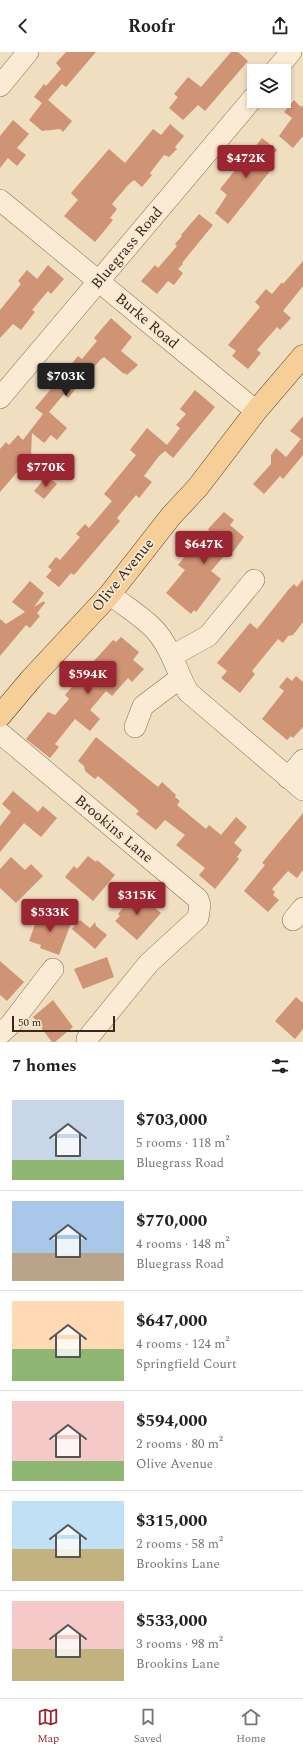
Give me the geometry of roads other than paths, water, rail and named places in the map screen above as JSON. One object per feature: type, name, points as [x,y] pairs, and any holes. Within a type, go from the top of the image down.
[{"type":"main road","name":"Olive Avenue","points":[[0,716],[31,679],[110,594],[171,516],[198,487],[256,411],[303,356]]},
{"type":"street","points":[[0,86],[28,52]]},
{"type":"street","points":[[282,64],[291,52]]},
{"type":"street","name":"Bluegrass Road","points":[[0,398],[247,105]]},
{"type":"street","name":"Burke Road","points":[[0,200],[256,411]]},
{"type":"street","points":[[172,656],[208,636],[254,580]]},
{"type":"street","points":[[110,594],[154,630],[172,656],[180,678],[188,692],[295,784],[303,760]]},
{"type":"street","points":[[135,727],[143,706],[180,678]]},
{"type":"street","name":"Brookins Lane","points":[[0,733],[198,899],[200,905],[198,918],[149,963],[87,1039]]},
{"type":"street","points":[[0,1034],[10,1025],[53,969]]}]
